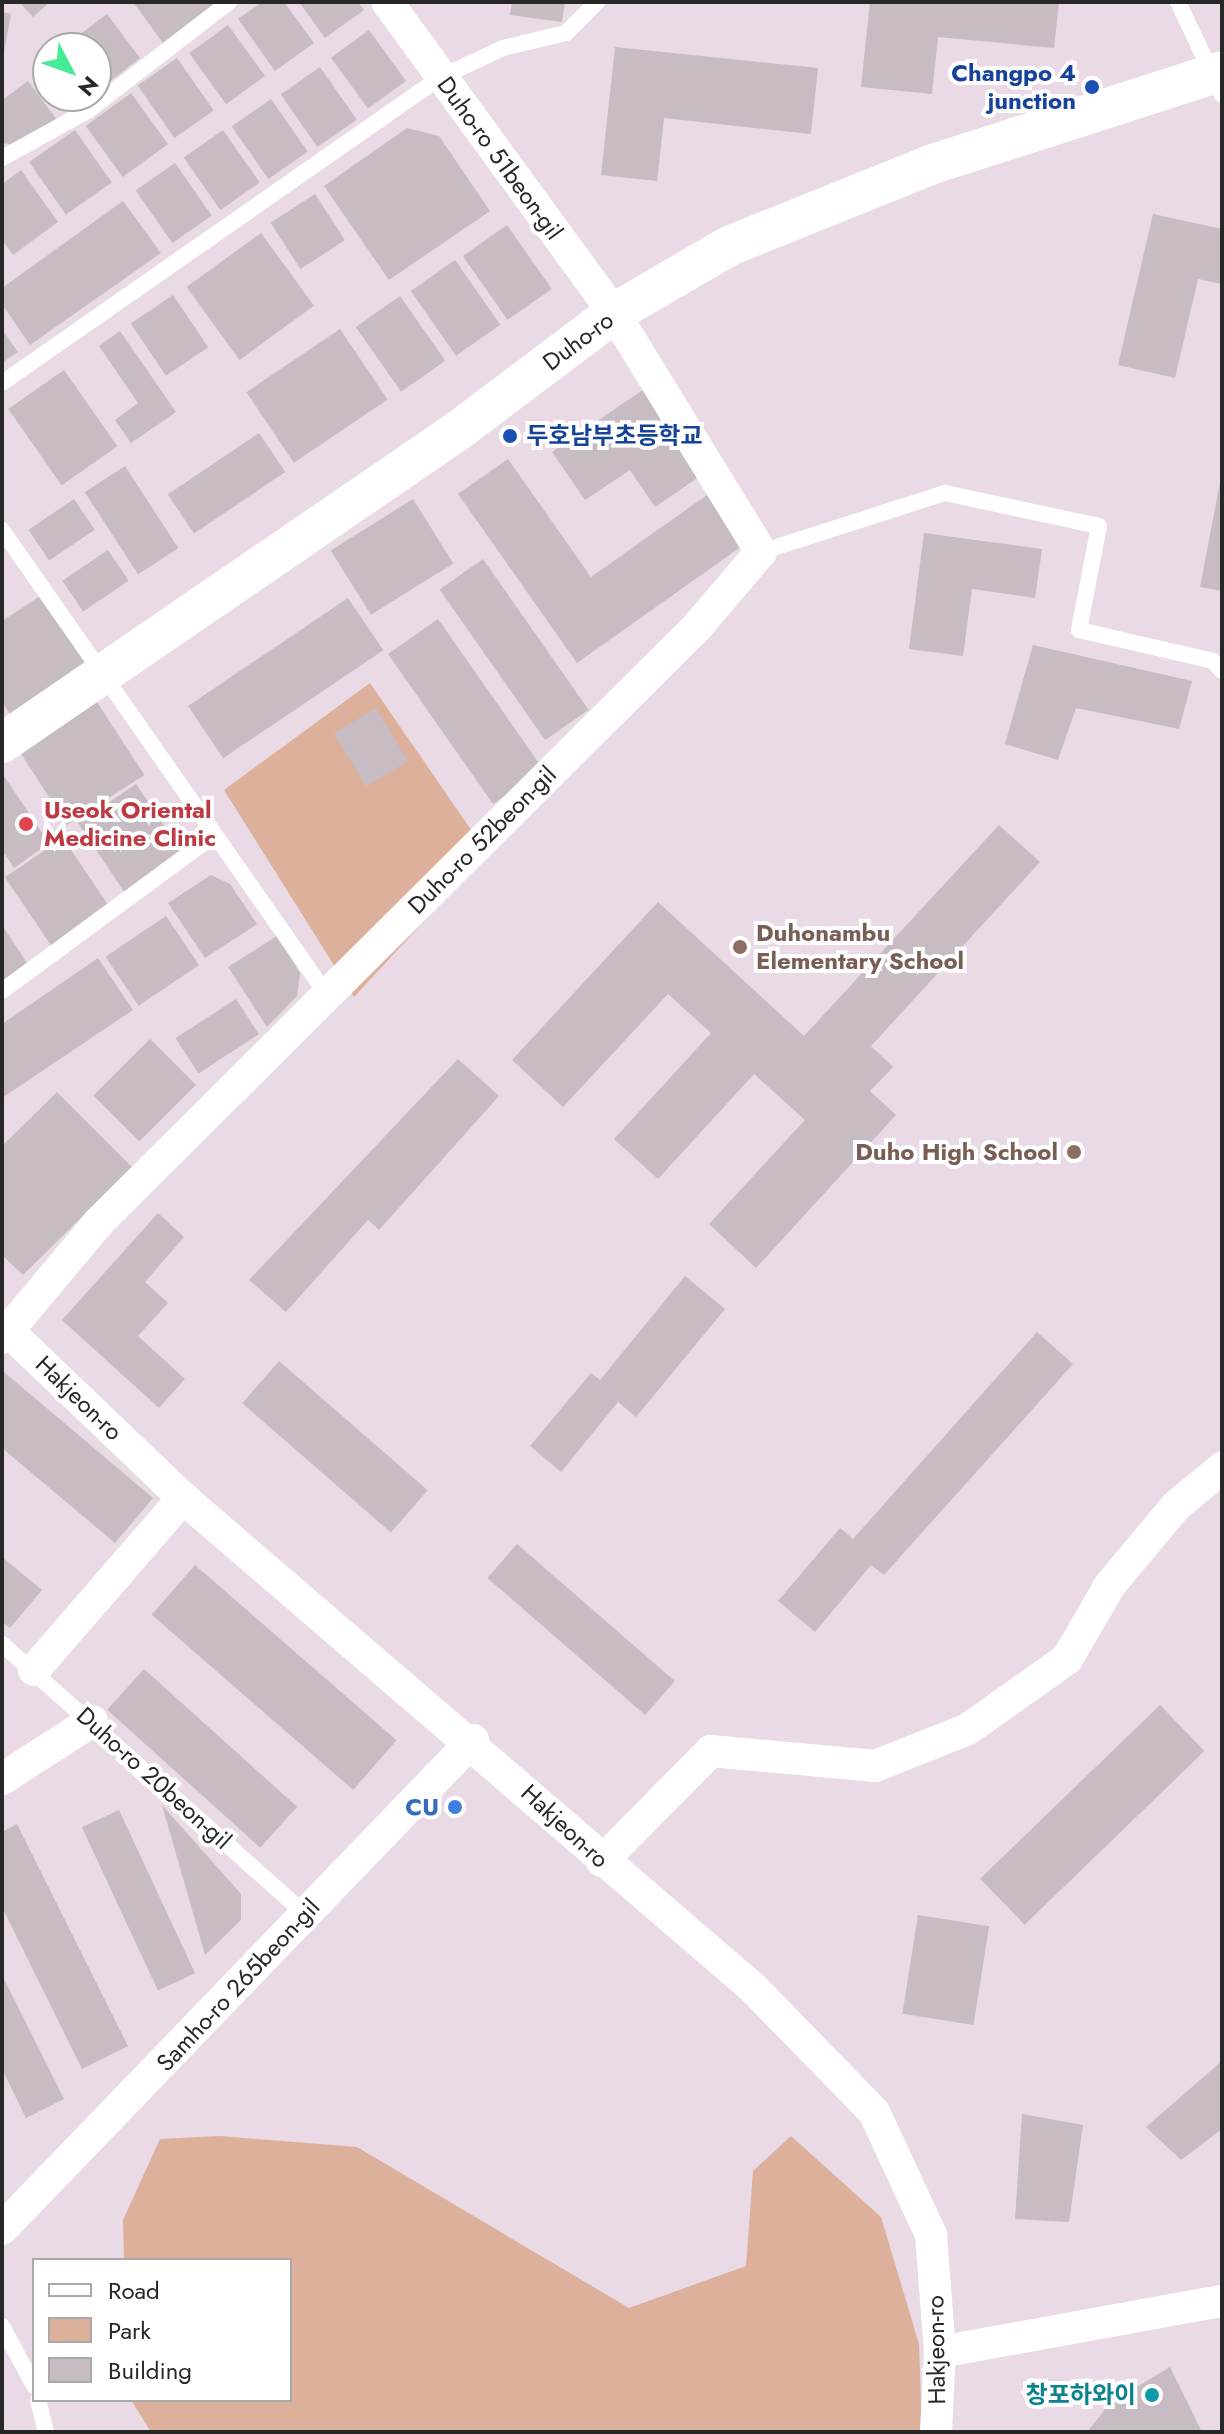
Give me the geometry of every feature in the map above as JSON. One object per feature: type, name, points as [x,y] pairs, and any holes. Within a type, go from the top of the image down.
[{"type":"street","name":"Duho-ro 51beon-gil","points":[[387,2],[614,313]]},
{"type":"street","name":"Duho-ro","points":[[2,743],[98,671],[459,430],[614,313],[729,246],[930,165],[1219,80]]},
{"type":"street","points":[[614,313],[761,552]]},
{"type":"street","name":"Duho-ro 52beon-gil","points":[[4,1331],[99,1222],[696,628],[761,552]]},
{"type":"street","name":"Hakjeon-ro","points":[[4,1331],[183,1498],[473,1740],[602,1861],[753,1988],[874,2112],[931,2235],[940,2352],[936,2432]]},
{"type":"street","points":[[602,1861],[711,1751],[875,1766],[968,1729],[1067,1659],[1110,1585],[1176,1506],[1222,1468]]},
{"type":"street","points":[[34,1670],[183,1498]]},
{"type":"street","points":[[2,1779],[92,1721]]},
{"type":"street","name":"Samho-ro 265beon-gil","points":[[2,2229],[473,1740]]},
{"type":"street","points":[[940,2352],[1222,2301]]},
{"type":"lane","points":[[2,158],[89,110],[229,2]]},
{"type":"lane","points":[[2,383],[441,77],[503,48],[566,33],[597,2]]},
{"type":"lane","points":[[1178,2],[1219,80]]},
{"type":"lane","points":[[761,552],[945,493],[1099,526],[1079,630],[1213,661],[1222,671]]},
{"type":"lane","points":[[2,530],[210,838],[327,995]]},
{"type":"lane","points":[[2,991],[210,838]]},
{"type":"lane","name":"Duho-ro 20beon-gil","points":[[2,1644],[305,1914]]},
{"type":"lane","points":[[2,2326],[32,2382]]},
{"type":"lane","points":[[38,2402],[46,2432]]},
{"type":"green space","points":[[370,683],[487,853],[354,997],[224,790]]},
{"type":"green space","points":[[220,2136],[357,2147],[629,2308],[746,2266],[753,2171],[791,2136],[881,2217],[919,2344],[922,2432],[151,2432],[132,2402],[292,2402],[292,2258],[124,2258],[123,2220],[160,2139]]},
{"type":"building","points":[[19,2],[50,2],[33,17]]},
{"type":"building","points":[[133,2],[219,2],[163,43]]},
{"type":"building","points":[[262,2],[284,2],[314,43],[275,71],[238,19]]},
{"type":"building","points":[[299,2],[358,2],[364,10],[325,38]]},
{"type":"building","points":[[512,2],[565,2],[562,22],[510,15]]},
{"type":"building","points":[[870,2],[1059,2],[1054,48],[938,37],[932,94],[861,87]]},
{"type":"building","points":[[2,12],[11,14],[4,52],[2,52]]},
{"type":"building","points":[[107,14],[140,58],[112,80],[112,32],[83,32]]},
{"type":"building","points":[[228,25],[265,76],[226,104],[189,53]]},
{"type":"building","points":[[369,30],[406,81],[368,109],[331,58]]},
{"type":"building","points":[[615,47],[818,68],[811,134],[664,118],[657,181],[601,175]]},
{"type":"building","points":[[177,58],[214,110],[174,138],[138,86]]},
{"type":"building","points":[[320,67],[357,119],[317,147],[281,95]]},
{"type":"building","points":[[28,81],[32,86],[32,112],[51,112],[57,120],[22,146],[2,143],[2,100]]},
{"type":"building","points":[[131,93],[168,144],[123,177],[86,126],[105,112],[112,112],[112,107]]},
{"type":"building","points":[[271,99],[308,151],[268,179],[232,127]]},
{"type":"building","points":[[407,128],[439,136],[490,211],[389,280],[324,186]]},
{"type":"building","points":[[75,130],[112,182],[66,215],[29,162]]},
{"type":"building","points":[[223,130],[260,182],[220,210],[184,158]]},
{"type":"building","points":[[175,163],[212,215],[172,243],[136,191]]},
{"type":"building","points":[[21,170],[58,222],[13,255],[2,240],[2,184]]},
{"type":"building","points":[[315,194],[345,240],[301,269],[271,223]]},
{"type":"building","points":[[123,201],[161,253],[30,345],[2,304],[2,288]]},
{"type":"building","points":[[1153,214],[1222,229],[1222,284],[1198,279],[1175,378],[1118,365]]},
{"type":"building","points":[[507,225],[552,289],[508,320],[463,256]]},
{"type":"building","points":[[261,233],[314,306],[239,360],[187,287]]},
{"type":"building","points":[[455,260],[500,325],[456,356],[411,291]]},
{"type":"building","points":[[173,295],[208,347],[166,376],[131,324]]},
{"type":"building","points":[[400,296],[445,361],[401,392],[356,327]]},
{"type":"building","points":[[2,329],[18,352],[2,363]]},
{"type":"building","points":[[340,329],[388,399],[294,463],[246,392]]},
{"type":"building","points":[[120,331],[176,412],[131,443],[115,420],[138,403],[99,346]]},
{"type":"building","points":[[64,370],[117,446],[62,485],[8,409]]},
{"type":"building","points":[[650,385],[709,470],[655,507],[630,470],[585,500],[552,452]]},
{"type":"building","points":[[259,433],[285,472],[194,533],[168,495]]},
{"type":"building","points":[[508,459],[591,577],[707,495],[742,546],[577,663],[458,494]]},
{"type":"building","points":[[125,466],[178,548],[138,574],[85,492]]},
{"type":"building","points":[[1222,472],[1222,591],[1200,587]]},
{"type":"building","points":[[74,499],[95,530],[49,560],[28,530]]},
{"type":"building","points":[[413,499],[453,563],[371,615],[331,550]]},
{"type":"building","points":[[924,533],[1042,549],[1035,598],[972,589],[963,656],[909,649]]},
{"type":"building","points":[[108,550],[129,581],[83,611],[62,581]]},
{"type":"building","points":[[483,559],[589,710],[545,740],[440,589]]},
{"type":"building","points":[[42,595],[89,667],[13,718],[2,702],[2,621]]},
{"type":"building","points":[[348,598],[383,650],[223,758],[188,706]]},
{"type":"building","points":[[438,619],[543,769],[493,804],[388,654]]},
{"type":"building","points":[[1033,645],[1192,681],[1179,729],[1076,708],[1058,760],[1005,744]]},
{"type":"building","points":[[97,702],[144,775],[67,825],[20,752]]},
{"type":"building","points":[[376,708],[408,761],[366,786],[334,733]]},
{"type":"building","points":[[2,773],[49,843],[14,868],[2,850]]},
{"type":"building","points":[[136,784],[184,854],[125,894],[78,823]]},
{"type":"building","points":[[999,825],[1040,862],[871,1046],[893,1067],[870,1091],[896,1115],[756,1268],[709,1224],[805,1120],[754,1074],[658,1179],[614,1139],[711,1033],[668,994],[563,1107],[512,1060],[658,902],[804,1036]]},
{"type":"building","points":[[63,838],[111,908],[52,948],[5,877]]},
{"type":"building","points":[[211,875],[230,884],[257,924],[205,958],[168,903]]},
{"type":"building","points":[[166,916],[199,965],[138,1006],[105,957]]},
{"type":"building","points":[[2,925],[29,966],[2,984]]},
{"type":"building","points":[[277,936],[300,973],[297,996],[267,1027],[228,967]]},
{"type":"building","points":[[98,958],[133,1010],[2,1098],[2,1024]]},
{"type":"building","points":[[236,999],[259,1034],[198,1073],[176,1038]]},
{"type":"building","points":[[150,1039],[196,1085],[139,1142],[93,1096]]},
{"type":"building","points":[[458,1059],[499,1096],[379,1230],[368,1220],[286,1312],[249,1280]]},
{"type":"building","points":[[57,1092],[132,1167],[23,1275],[2,1255],[2,1146]]},
{"type":"building","points":[[158,1213],[184,1237],[145,1282],[168,1303],[138,1336],[185,1379],[159,1408],[62,1320]]},
{"type":"building","points":[[685,1276],[725,1309],[636,1417],[618,1402],[561,1472],[530,1446],[591,1373],[600,1380]]},
{"type":"building","points":[[1037,1332],[1073,1364],[884,1575],[871,1565],[815,1632],[778,1601],[840,1528],[853,1539]]},
{"type":"building","points":[[279,1361],[428,1490],[391,1533],[242,1403]]},
{"type":"building","points":[[4,1372],[153,1498],[115,1543],[2,1448]]},
{"type":"building","points":[[517,1544],[675,1681],[645,1715],[487,1578]]},
{"type":"building","points":[[2,1557],[42,1590],[10,1628],[2,1622]]},
{"type":"building","points":[[195,1565],[397,1740],[353,1790],[152,1615]]},
{"type":"building","points":[[144,1669],[297,1807],[260,1848],[107,1710]]},
{"type":"building","points":[[1160,1705],[1204,1751],[1025,1925],[980,1879]]},
{"type":"building","points":[[162,1805],[241,1894],[241,1920],[205,1955]]},
{"type":"building","points":[[119,1810],[195,1973],[158,1990],[82,1827]]},
{"type":"building","points":[[17,1824],[128,2046],[82,2069],[2,1907],[2,1832]]},
{"type":"building","points":[[918,1915],[989,1926],[973,2025],[902,2014]]},
{"type":"building","points":[[2,1975],[64,2099],[26,2118],[2,2069]]},
{"type":"building","points":[[1222,2061],[1222,2129],[1181,2160],[1146,2127]]},
{"type":"building","points":[[1022,2114],[1083,2125],[1069,2222],[1015,2219]]},
{"type":"building","name":"창포하와이","points":[[1170,2367],[1202,2432],[1087,2432],[1110,2403]]},
{"type":"place","name":"Changpo 4 junction","points":[[1092,87]]},
{"type":"place","name":"두호남부초등학교","points":[[510,436]]},
{"type":"place","name":"Useok Oriental Medicine Clinic","points":[[26,824]]},
{"type":"place","name":"Duhonambu Elementary School","points":[[740,947]]},
{"type":"place","name":"Duho High School","points":[[1074,1152]]},
{"type":"place","name":"CU","points":[[455,1807]]},
{"type":"place","name":"창포하와이","points":[[1152,2395]]}]
